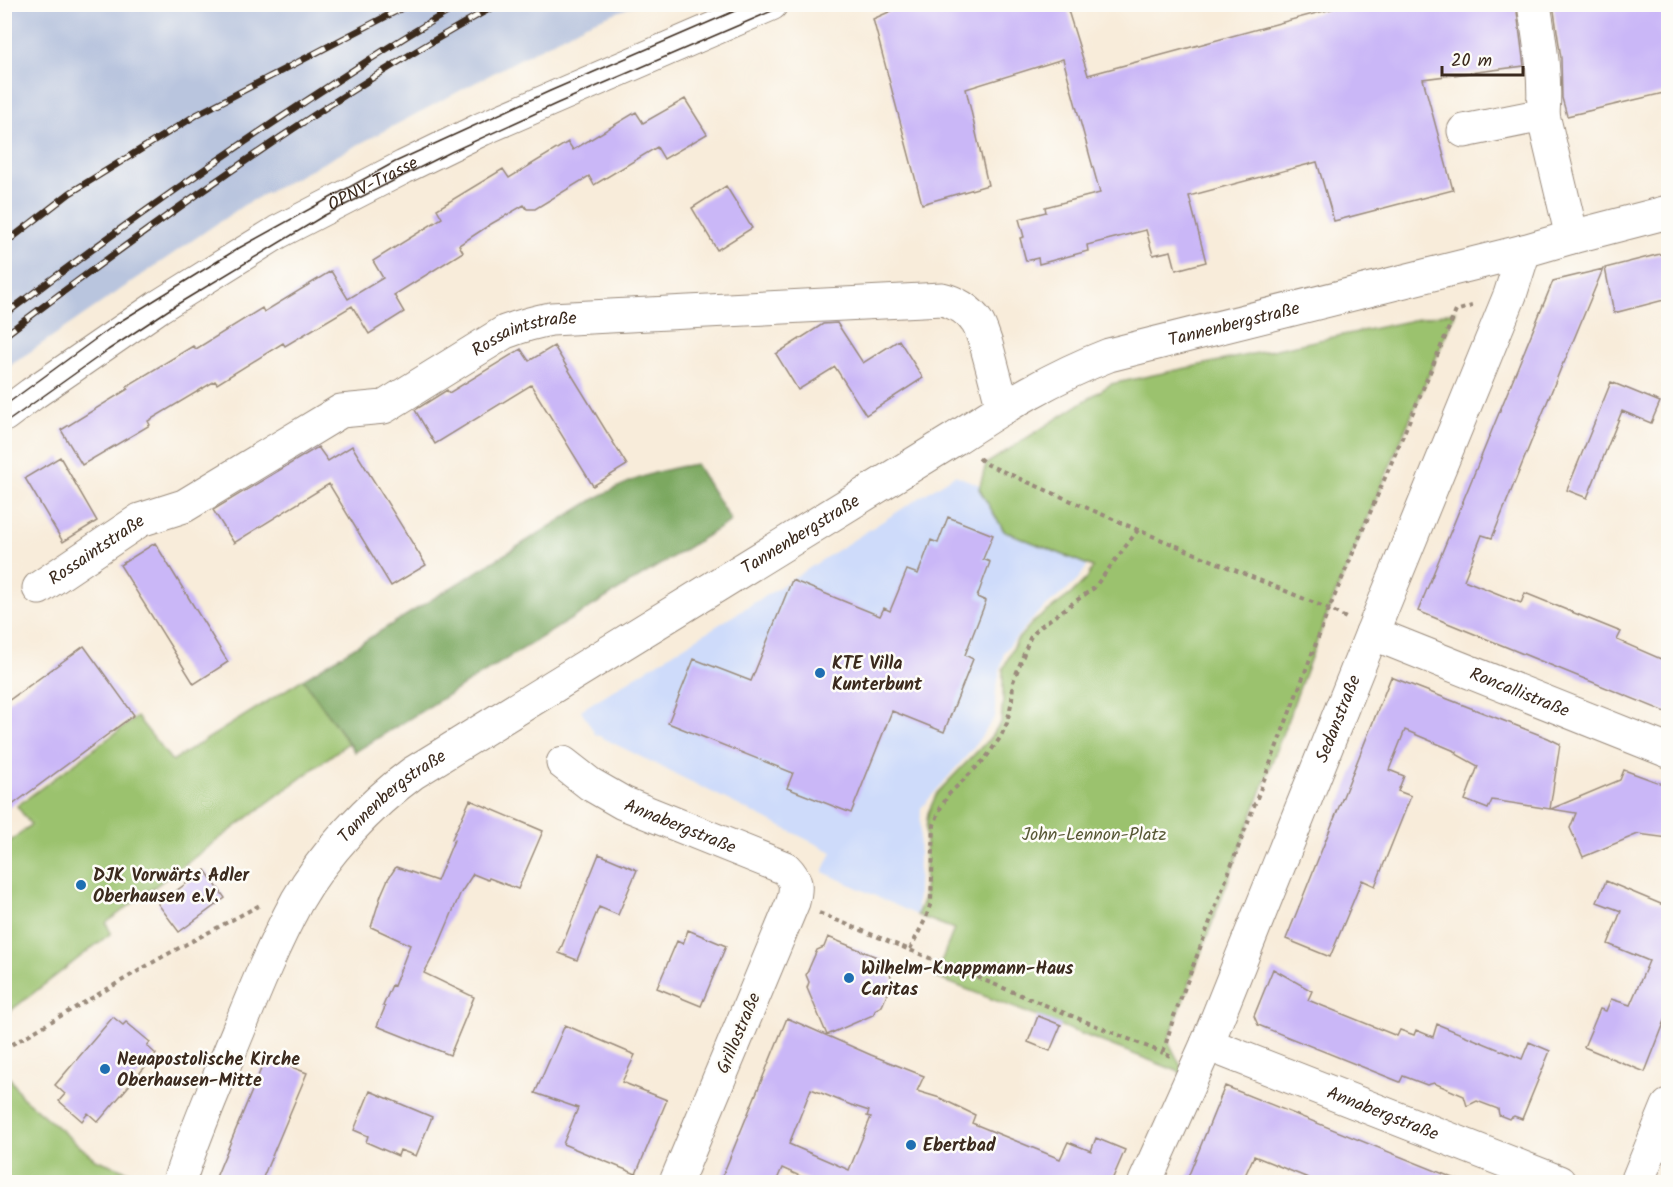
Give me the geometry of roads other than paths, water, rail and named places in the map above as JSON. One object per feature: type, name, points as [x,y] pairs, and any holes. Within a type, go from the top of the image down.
[{"type":"street","name":"ÖPNV-Trasse","points":[[4,415],[158,307],[278,232],[404,166],[482,129],[771,4]]},
{"type":"street","points":[[1534,4],[1543,57],[1545,93],[1543,115],[1572,237]]},
{"type":"street","points":[[1464,131],[1543,115]]},
{"type":"street","name":"Tannenbergstraße","points":[[183,1169],[245,1013],[276,942],[298,900],[327,858],[363,818],[394,787],[413,773],[1003,408],[1072,369],[1109,355],[1524,251],[1668,212]]},
{"type":"street","name":"Sedanstraße","points":[[1145,1182],[1202,1055],[1510,295],[1524,251]]},
{"type":"street","name":"Rossaintstraße","points":[[39,588],[140,520],[184,506],[340,411],[384,407],[505,332],[521,325],[551,319],[942,299],[958,305],[978,322],[1003,408]]},
{"type":"street","name":"Roncallistraße","points":[[1372,633],[1668,752]]},
{"type":"street","name":"Annabergstraße","points":[[563,763],[590,784],[623,803],[785,868],[792,875],[794,893]]},
{"type":"street","name":"Grillostraße","points":[[676,1182],[794,893]]},
{"type":"street","name":"Annabergstraße","points":[[1202,1055],[1559,1182]]},
{"type":"street","points":[[1637,1182],[1668,1106]]},
{"type":"street","points":[[157,1182],[183,1169]]},
{"type":"tram line","points":[[4,406],[116,324],[239,248],[395,162],[550,91],[751,4]]},
{"type":"tram line","points":[[4,424],[176,305],[325,215],[451,152],[558,103],[788,4]]},
{"type":"railway","points":[[4,244],[70,193],[198,114],[410,4]]},
{"type":"railway","points":[[4,315],[227,154],[381,52],[462,4]]},
{"type":"railway","points":[[4,336],[245,161],[370,80],[498,4]]},
{"type":"place","name":"KTE Villa Kunterbunt","points":[[820,673]]},
{"type":"place","name":"DJK Vorwärts Adler Oberhausen e.V.","points":[[81,885]]},
{"type":"place","name":"Wilhelm-Knappmann-Haus Caritas","points":[[849,978]]},
{"type":"place","name":"Neuapostolische Kirche Oberhausen-Mitte","points":[[105,1069]]},
{"type":"place","name":"Ebertbad","points":[[911,1145]]},
{"type":"park label","name":"John-Lennon-Platz","points":[[1094,834]]}]
